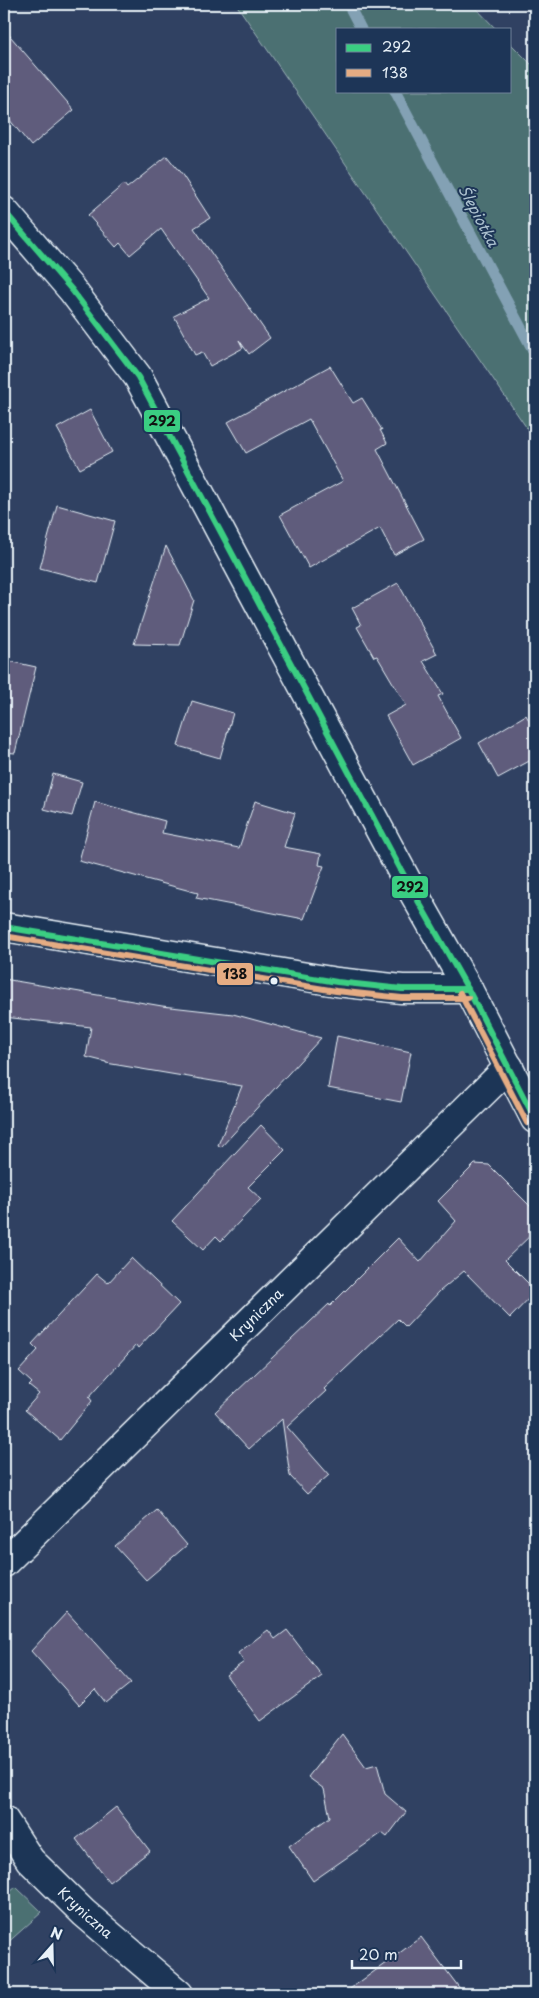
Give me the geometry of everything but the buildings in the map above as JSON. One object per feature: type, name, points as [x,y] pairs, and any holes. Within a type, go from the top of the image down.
[{"type":"street","points":[[4,211],[72,290],[138,377],[408,883],[468,989],[535,1119]]},
{"type":"street","points":[[4,926],[337,982],[402,989],[468,989]]},
{"type":"street","name":"Kryniczna","points":[[4,1563],[508,1067]]},
{"type":"street","name":"Kryniczna","points":[[4,1820],[30,1860],[84,1913],[179,1994]]},
{"type":"green space","points":[[236,4],[472,4],[495,28],[336,28],[336,92],[512,92],[512,45],[535,68],[535,440]]},
{"type":"green space","points":[[16,1887],[42,1912],[4,1946],[4,1897]]},
{"type":"waterway","name":"Ślepiotka","points":[[348,4],[360,28]]},
{"type":"waterway","name":"Ślepiotka","points":[[396,92],[535,354]]},
{"type":"transit line","name":"292","points":[[4,211],[72,290],[138,377],[408,883],[468,989],[535,1119]]},
{"type":"transit line","name":"292","points":[[4,927],[337,982],[402,989],[468,989]]},
{"type":"transit line","name":"138","points":[[4,936],[336,991],[402,998],[468,998]]},
{"type":"transit line","name":"138","points":[[460,993],[527,1123]]}]
